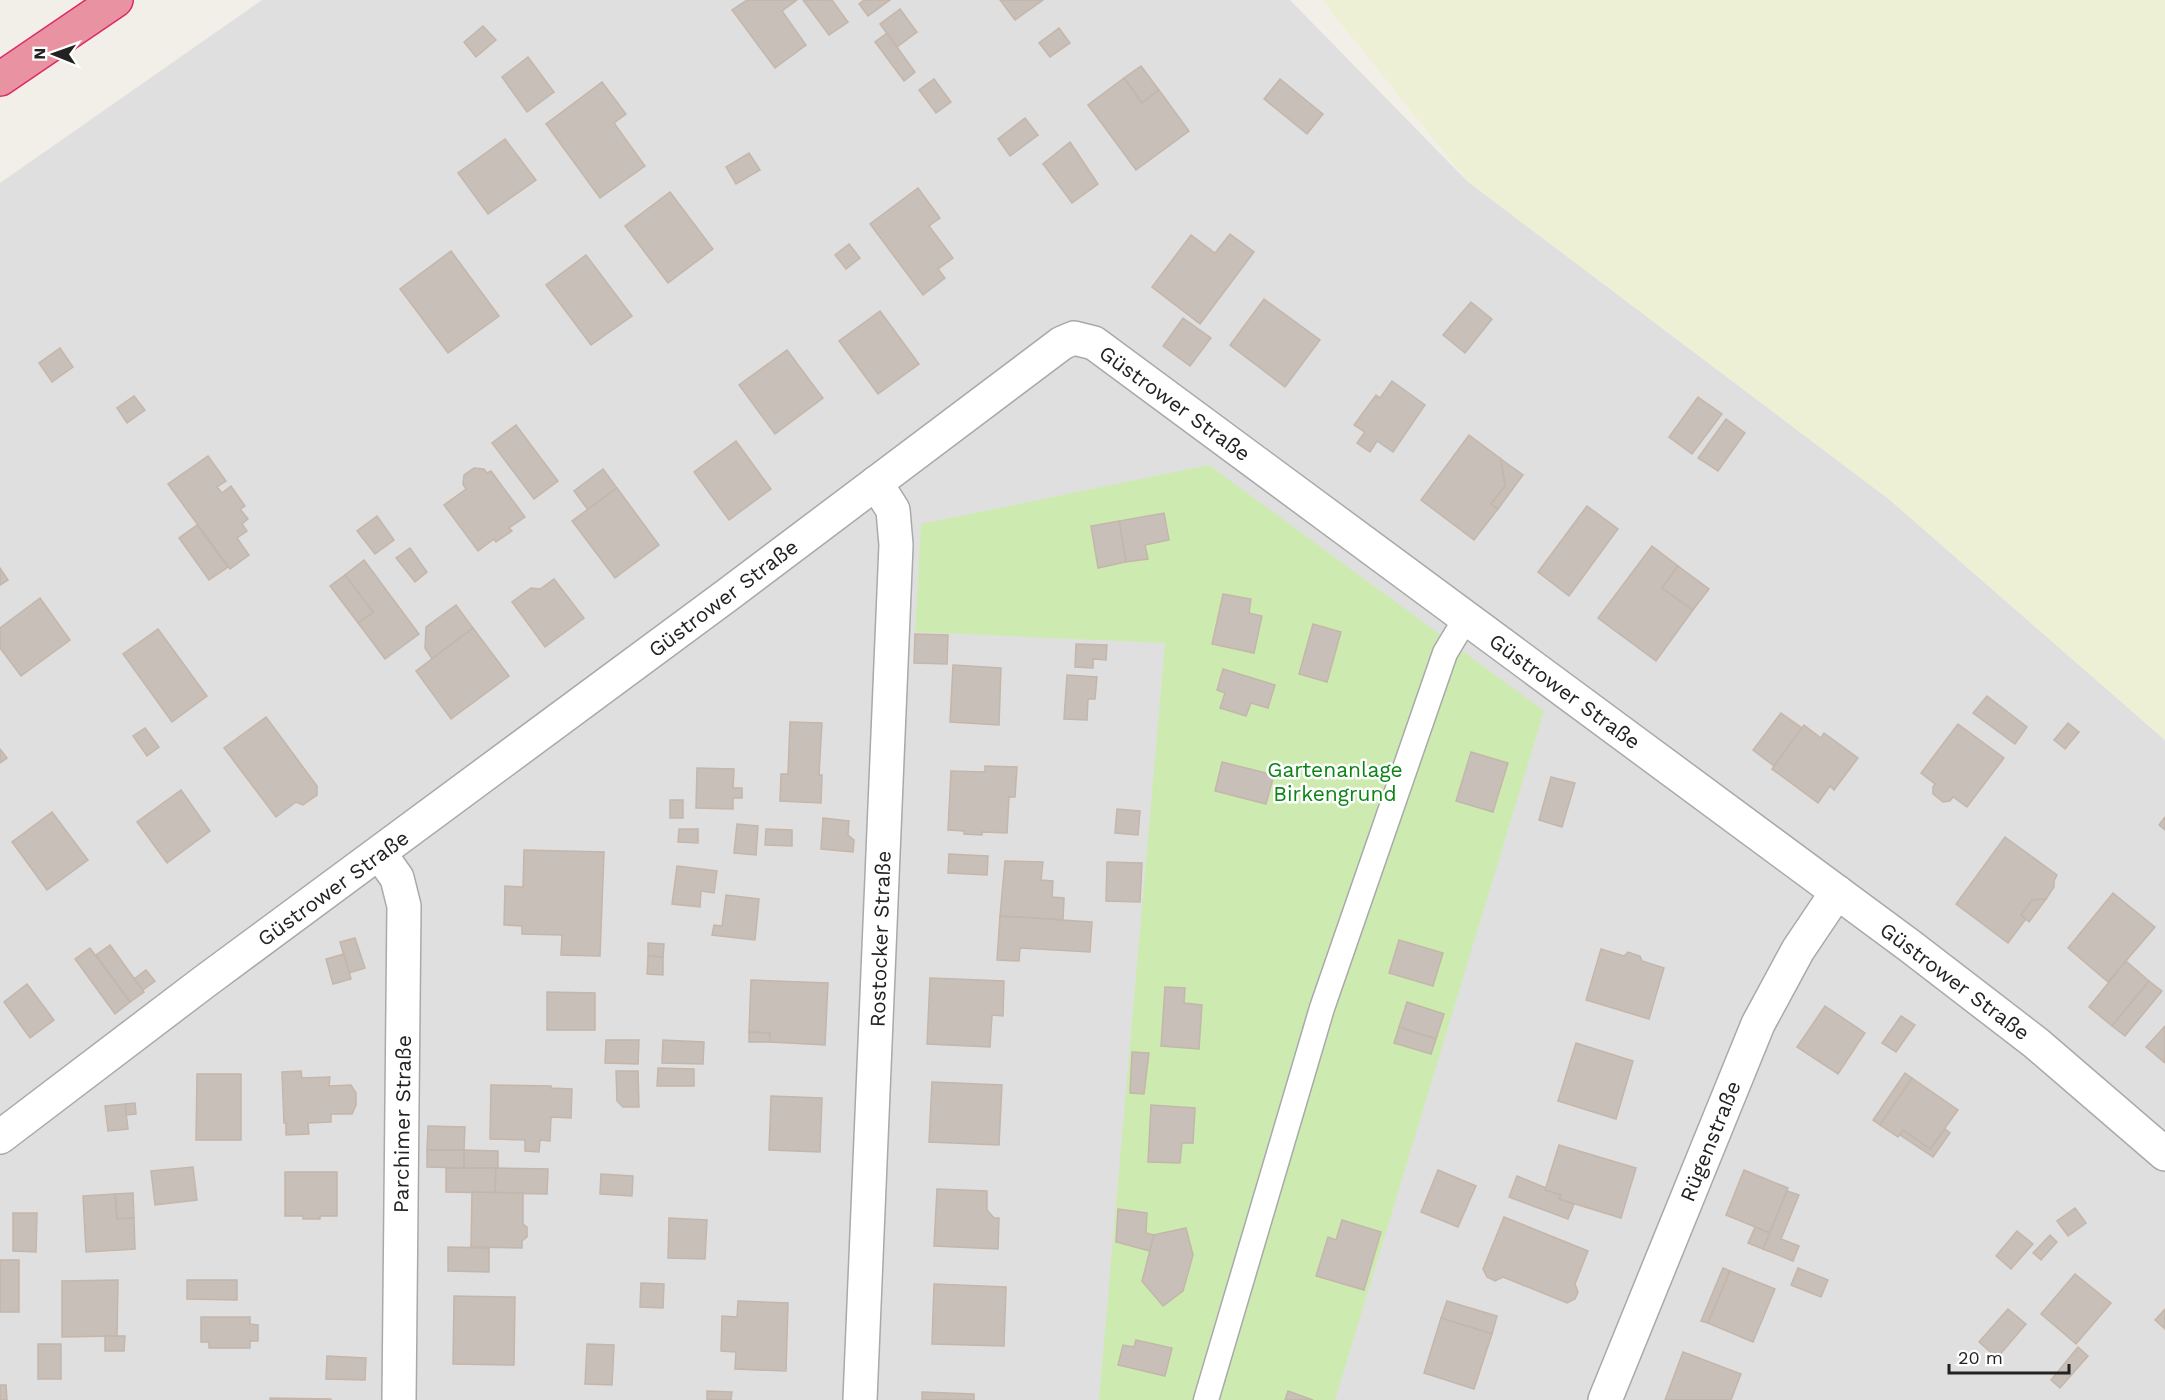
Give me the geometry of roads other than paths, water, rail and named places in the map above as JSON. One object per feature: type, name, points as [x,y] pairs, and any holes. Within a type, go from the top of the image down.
[{"type":"highway","points":[[0,79],[116,0]]},
{"type":"street","name":"Güstrower Straße","points":[[0,1137],[1062,343],[1074,338],[1094,343],[1837,892],[2036,1043],[2165,1154]]},
{"type":"street","name":"Rostocker Straße","points":[[860,1400],[896,545],[893,510],[876,483]]},
{"type":"street","name":"Parchimer Straße","points":[[380,854],[398,878],[404,906],[399,1400]]},
{"type":"street","name":"Rügenstraße","points":[[1605,1400],[1758,1024],[1798,950],[1837,892]]},
{"type":"lane","points":[[1206,1400],[1322,1008],[1445,652],[1466,618]]},
{"type":"park label","name":"Gartenanlage Birkengrund","points":[[1335,781]]}]
